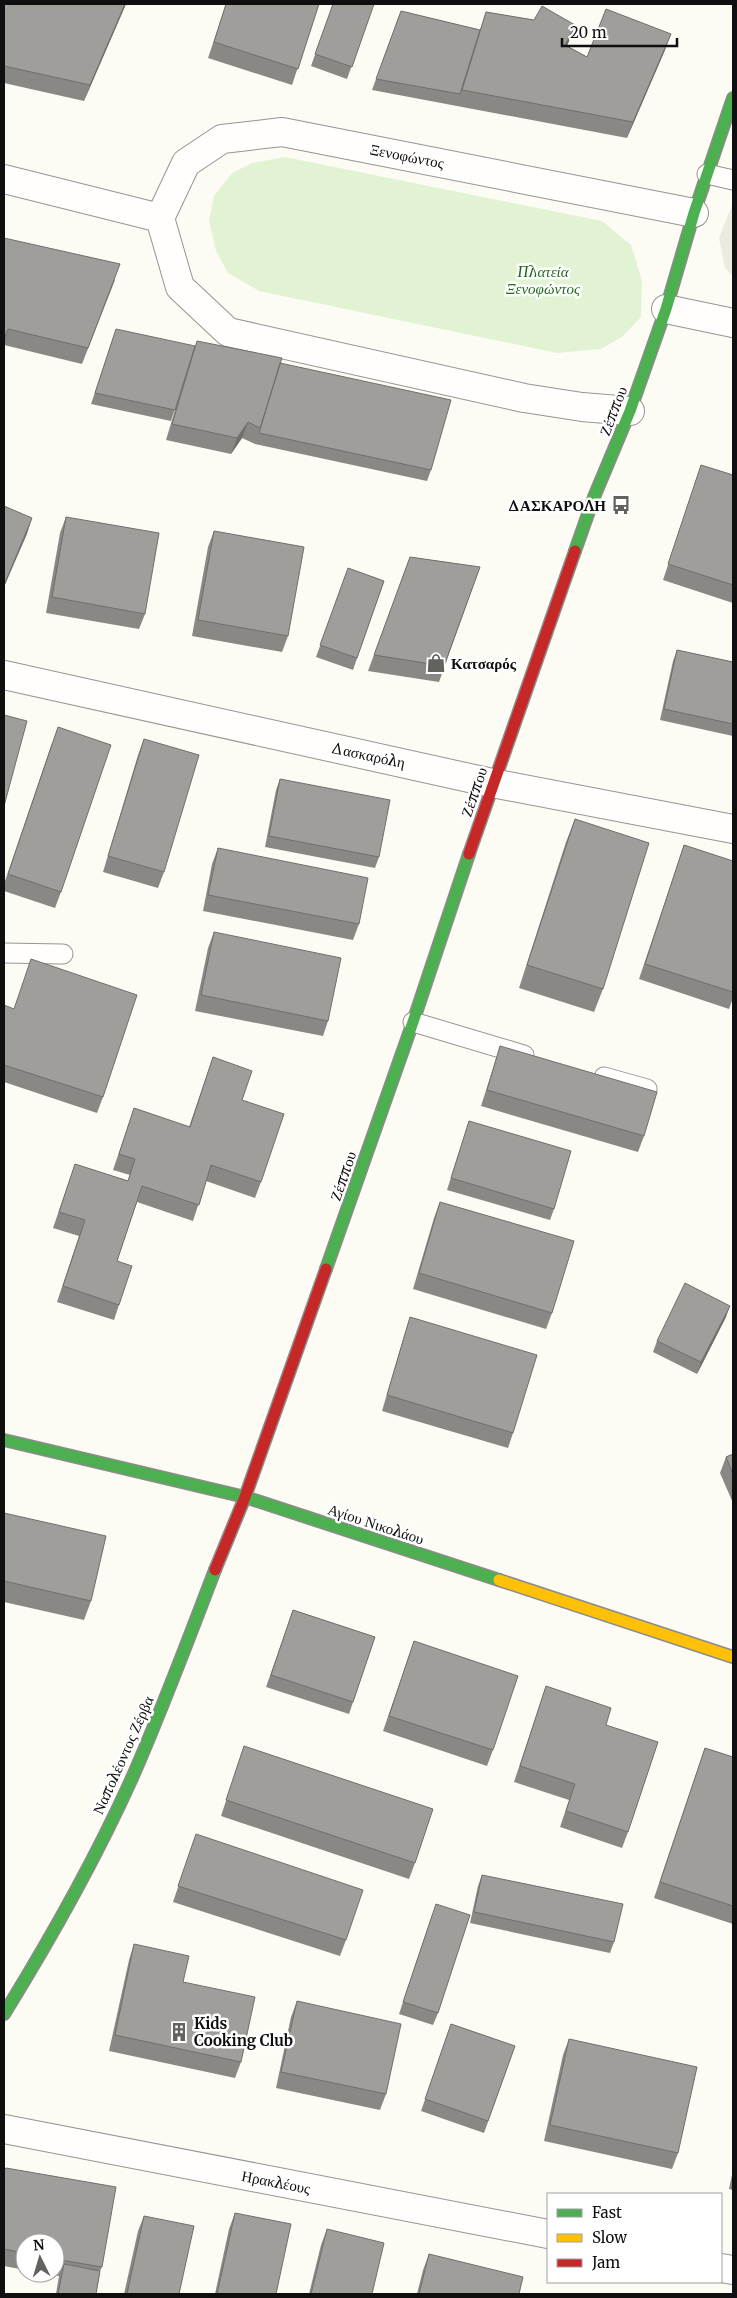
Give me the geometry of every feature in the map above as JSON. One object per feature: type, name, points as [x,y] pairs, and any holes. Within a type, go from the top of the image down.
[{"type":"main road","name":"Ζέππου","points":[[245,1497],[413,1022],[492,783],[594,497],[630,411],[666,309],[694,213],[733,98]]},
{"type":"main road","name":"Αγίου Νικολάου","points":[[4,1440],[245,1497],[733,1657]]},
{"type":"main road","name":"Ναπολέοντος Ζέρβα","points":[[4,2014],[48,1944],[79,1886],[147,1744],[227,1538],[245,1497]]},
{"type":"street","name":"Ξενοφώντος","points":[[160,218],[186,163],[222,139],[282,132],[694,213]]},
{"type":"street","points":[[4,179],[160,218],[180,287],[228,332],[524,398],[630,411]]},
{"type":"street","points":[[666,309],[733,323]]},
{"type":"street","name":"Δασκαρόλη","points":[[4,675],[492,783],[733,829]]},
{"type":"street","name":"Ηρακλέους","points":[[4,2129],[547,2234]]},
{"type":"lane","points":[[707,174],[733,180]]},
{"type":"lane","points":[[4,953],[63,954]]},
{"type":"lane","points":[[413,1022],[545,1061]]},
{"type":"lane","points":[[582,1071],[647,1089]]},
{"type":"green space","name":"Πλατεία Ξενοφώντος","points":[[285,157],[602,221],[631,245],[642,281],[641,317],[622,337],[601,349],[557,353],[259,291],[228,273],[216,251],[209,221],[214,196],[232,173],[252,163]]},
{"type":"shaded area","points":[[733,203],[733,276],[725,268],[719,238]]},
{"type":"building","points":[[4,4],[125,4],[90,85],[4,66]]},
{"type":"building","points":[[226,4],[319,4],[298,69],[214,42]]},
{"type":"building","points":[[333,4],[374,4],[352,67],[315,54]]},
{"type":"building","points":[[542,6],[575,25],[565,45],[587,57],[606,9],[671,34],[633,122],[462,90],[486,12],[534,20]]},
{"type":"building","points":[[401,11],[480,30],[460,94],[376,79]]},
{"type":"building","points":[[4,238],[120,264],[88,348],[8,329],[4,340]]},
{"type":"building","points":[[116,329],[195,346],[175,410],[95,393]]},
{"type":"building","points":[[197,341],[282,358],[260,428],[248,422],[237,438],[172,424]]},
{"type":"building","points":[[280,363],[451,400],[431,470],[259,433]]},
{"type":"building","points":[[701,465],[733,475],[733,585],[668,564]]},
{"type":"building","points":[[4,506],[32,518],[4,585]]},
{"type":"building","points":[[66,517],[159,533],[145,614],[52,597]]},
{"type":"building","points":[[214,531],[304,547],[288,636],[198,620]]},
{"type":"building","points":[[410,557],[480,567],[444,666],[374,655]]},
{"type":"building","points":[[348,568],[384,581],[357,658],[320,645]]},
{"type":"building","points":[[677,650],[733,662],[733,724],[664,709]]},
{"type":"building","points":[[4,715],[27,721],[4,806]]},
{"type":"building","points":[[58,727],[111,745],[61,892],[8,874]]},
{"type":"building","points":[[144,739],[199,755],[164,872],[108,856]]},
{"type":"building","points":[[280,779],[390,800],[379,857],[269,836]]},
{"type":"building","points":[[575,819],[649,843],[603,989],[527,965]]},
{"type":"building","points":[[684,845],[733,861],[733,992],[645,964]]},
{"type":"building","points":[[218,848],[368,878],[359,924],[208,895]]},
{"type":"building","points":[[214,932],[341,958],[328,1021],[201,995]]},
{"type":"building","points":[[31,959],[137,995],[103,1097],[4,1065],[4,1005],[14,1009]]},
{"type":"building","points":[[500,1046],[657,1092],[644,1136],[487,1090]]},
{"type":"building","points":[[213,1057],[252,1071],[242,1100],[284,1114],[261,1182],[211,1165],[199,1205],[142,1186],[117,1261],[132,1266],[119,1305],[63,1286],[85,1220],[59,1212],[75,1164],[128,1181],[135,1159],[119,1154],[134,1108],[190,1127]]},
{"type":"building","points":[[469,1121],[571,1151],[554,1209],[451,1178]]},
{"type":"building","points":[[440,1202],[574,1241],[552,1313],[419,1273]]},
{"type":"building","points":[[685,1283],[730,1306],[701,1362],[657,1341]]},
{"type":"building","points":[[410,1317],[537,1355],[513,1433],[387,1395]]},
{"type":"building","points":[[733,1454],[733,1474],[726,1457]]},
{"type":"building","points":[[4,1513],[106,1536],[91,1601],[4,1581]]},
{"type":"building","points":[[293,1610],[375,1637],[353,1702],[271,1675]]},
{"type":"building","points":[[414,1641],[518,1676],[493,1750],[389,1716]]},
{"type":"building","points":[[546,1686],[611,1708],[606,1725],[658,1742],[628,1832],[566,1811],[575,1784],[520,1766]]},
{"type":"building","points":[[244,1746],[433,1809],[415,1863],[226,1800]]},
{"type":"building","points":[[705,1748],[733,1757],[733,1906],[660,1882]]},
{"type":"building","points":[[196,1834],[363,1890],[346,1940],[178,1886]]},
{"type":"building","points":[[482,1875],[623,1904],[614,1942],[474,1912]]},
{"type":"building","points":[[436,1904],[470,1915],[438,2013],[403,2002]]},
{"type":"building","name":"Kids Cooking Club","points":[[134,1944],[189,1956],[183,1982],[255,1997],[241,2062],[115,2035]]},
{"type":"building","points":[[297,2001],[401,2024],[386,2094],[281,2072]]},
{"type":"building","points":[[451,2024],[515,2046],[488,2121],[425,2099]]},
{"type":"building","points":[[569,2039],[697,2067],[678,2153],[550,2125]]},
{"type":"building","points":[[6,2168],[116,2187],[102,2267],[65,2261],[65,2233],[15,2233],[15,2251],[4,2249],[4,2170]]},
{"type":"building","points":[[235,2213],[291,2224],[276,2294],[217,2294]]},
{"type":"building","points":[[144,2216],[194,2226],[179,2294],[127,2294]]},
{"type":"building","points":[[327,2229],[384,2243],[372,2294],[311,2294]]},
{"type":"building","points":[[429,2254],[523,2277],[519,2294],[419,2294]]},
{"type":"building","points":[[65,2264],[100,2271],[96,2294],[58,2294],[60,2283],[65,2283]]},
{"type":"traffic: fast","points":[[575,551],[594,497],[630,411],[666,309],[694,213],[733,98]]},
{"type":"traffic: fast","points":[[326,1269],[413,1022],[469,854]]},
{"type":"traffic: fast","points":[[4,1440],[245,1497],[499,1580]]},
{"type":"traffic: fast","points":[[4,2014],[72,1898],[118,1809],[154,1727],[215,1570]]},
{"type":"traffic: slow","points":[[499,1580],[733,1657]]},
{"type":"traffic: jam","points":[[469,854],[575,551]]},
{"type":"traffic: jam","points":[[215,1570],[245,1497],[326,1269]]},
{"type":"place","name":"ΔΑΣΚΑΡΟΛΗ","points":[[621,505]]},
{"type":"place","name":"Κατσαρός","points":[[436,663]]},
{"type":"place","name":"Kids Cooking Club","points":[[179,2032]]}]
